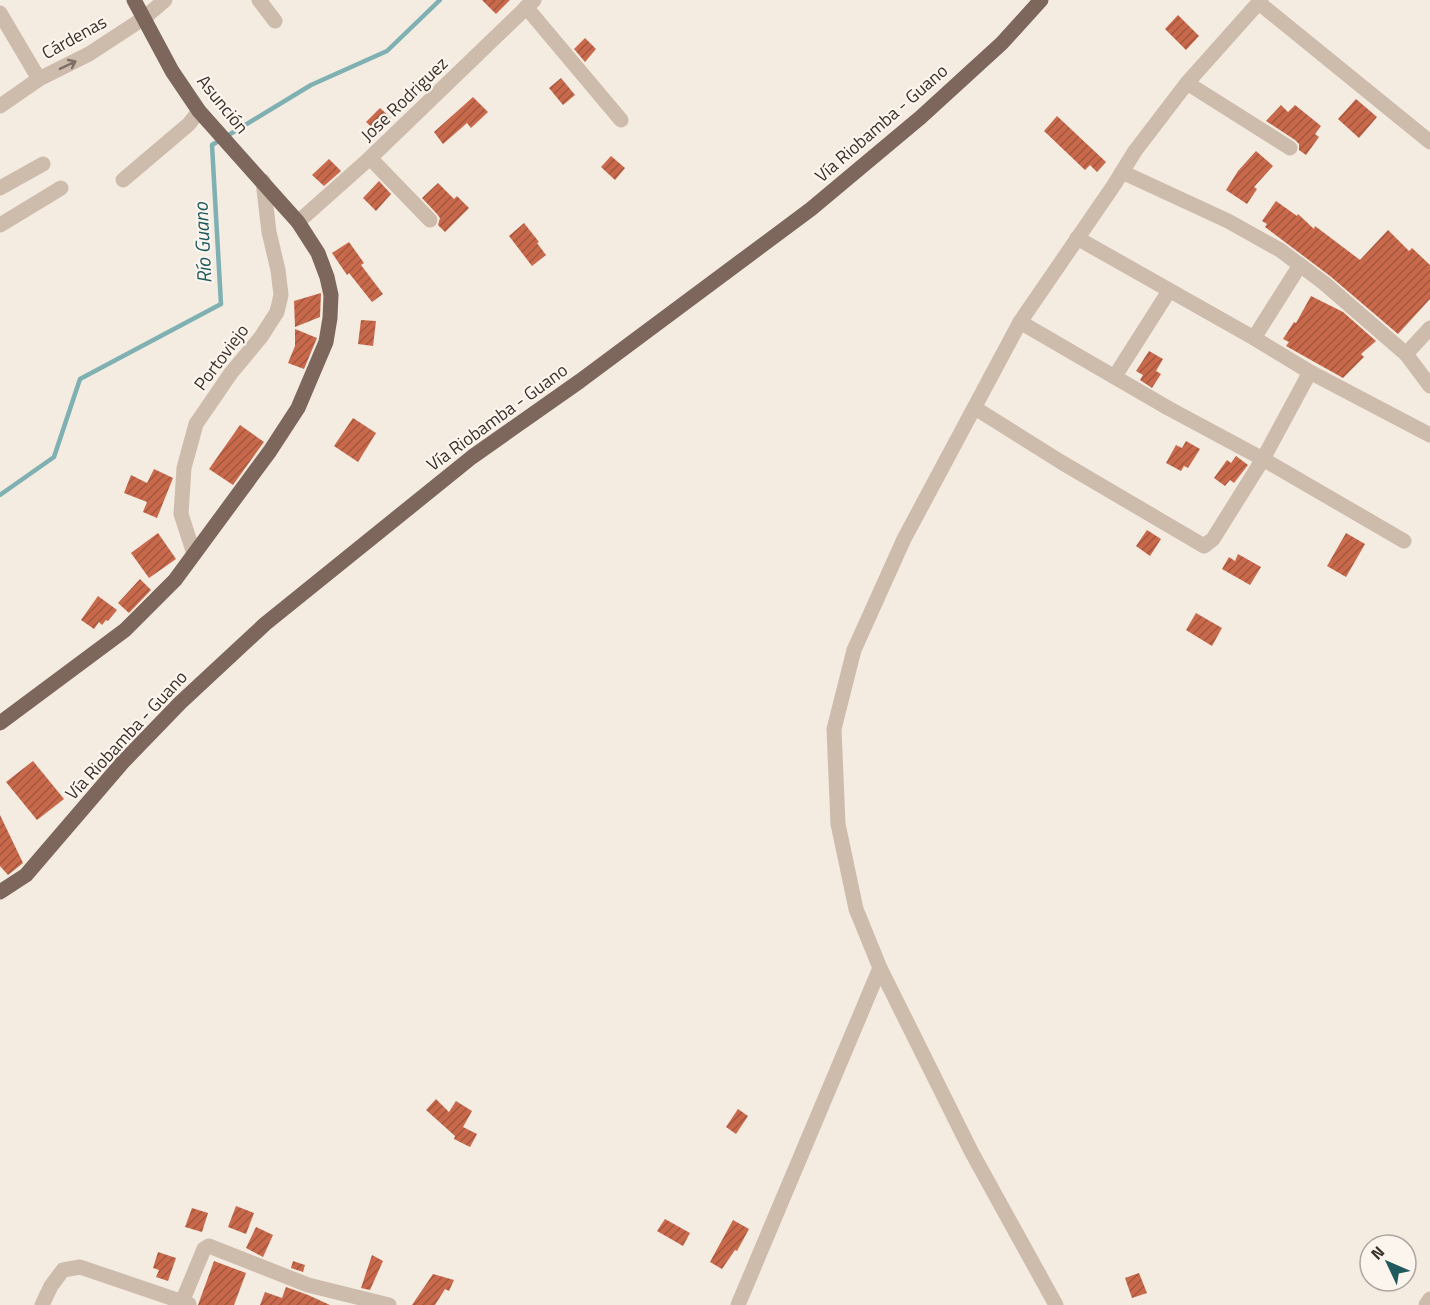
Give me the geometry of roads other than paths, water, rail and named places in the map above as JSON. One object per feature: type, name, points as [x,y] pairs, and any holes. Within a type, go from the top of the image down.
[{"type":"main road","name":"Asunción","points":[[134,0],[172,71],[199,111],[298,222]]},
{"type":"main road","name":"Vía Riobamba - Guano","points":[[0,892],[26,875],[130,755],[180,703],[265,624],[472,457],[580,381],[811,208],[921,117],[1002,43],[1041,0]]},
{"type":"main road","points":[[0,723],[125,630],[175,580],[270,451],[298,408],[326,342],[331,295],[318,253],[298,222]]},
{"type":"street","points":[[0,5],[8,0]]},
{"type":"street","name":"Cárdenas","points":[[0,106],[39,79],[89,54],[144,18],[165,0]]},
{"type":"street","points":[[259,0],[275,21]]},
{"type":"street","points":[[1056,1305],[971,1151],[880,968],[856,909],[838,824],[834,729],[854,650],[904,539],[1020,322],[1135,151],[1187,83],[1260,1],[1430,142]]},
{"type":"street","points":[[530,4],[621,120]]},
{"type":"street","name":"Jose Rodriguez","points":[[298,222],[370,158],[530,4]]},
{"type":"street","points":[[0,13],[39,79]]},
{"type":"street","points":[[1187,83],[1290,148]]},
{"type":"street","points":[[123,180],[189,124],[199,111]]},
{"type":"street","points":[[370,158],[430,220]]},
{"type":"street","points":[[0,188],[43,164]]},
{"type":"street","points":[[1122,172],[1228,221],[1280,250],[1407,354],[1430,386]]},
{"type":"street","name":"Portoviejo","points":[[194,554],[182,514],[184,468],[196,424],[231,373],[261,337],[277,312],[281,294],[269,232],[263,182]]},
{"type":"street","points":[[0,225],[61,188]]},
{"type":"street","points":[[1077,238],[1310,372],[1430,435]]},
{"type":"street","points":[[1254,338],[1300,265]]},
{"type":"street","points":[[1114,376],[1169,291]]},
{"type":"street","points":[[1020,322],[1404,541]]},
{"type":"street","points":[[1407,354],[1430,328]]},
{"type":"street","points":[[975,408],[1204,546],[1213,539],[1263,459],[1310,372]]},
{"type":"street","points":[[738,1305],[880,968]]},
{"type":"street","points":[[42,1305],[51,1286],[63,1270],[80,1267],[187,1303],[204,1249],[209,1246],[308,1285],[389,1305]]},
{"type":"street","points":[[1426,1305],[1430,1299]]},
{"type":"waterway","name":"Río Guano","points":[[0,495],[54,457],[80,379],[221,304],[212,145],[311,85],[387,51],[440,0]]}]
